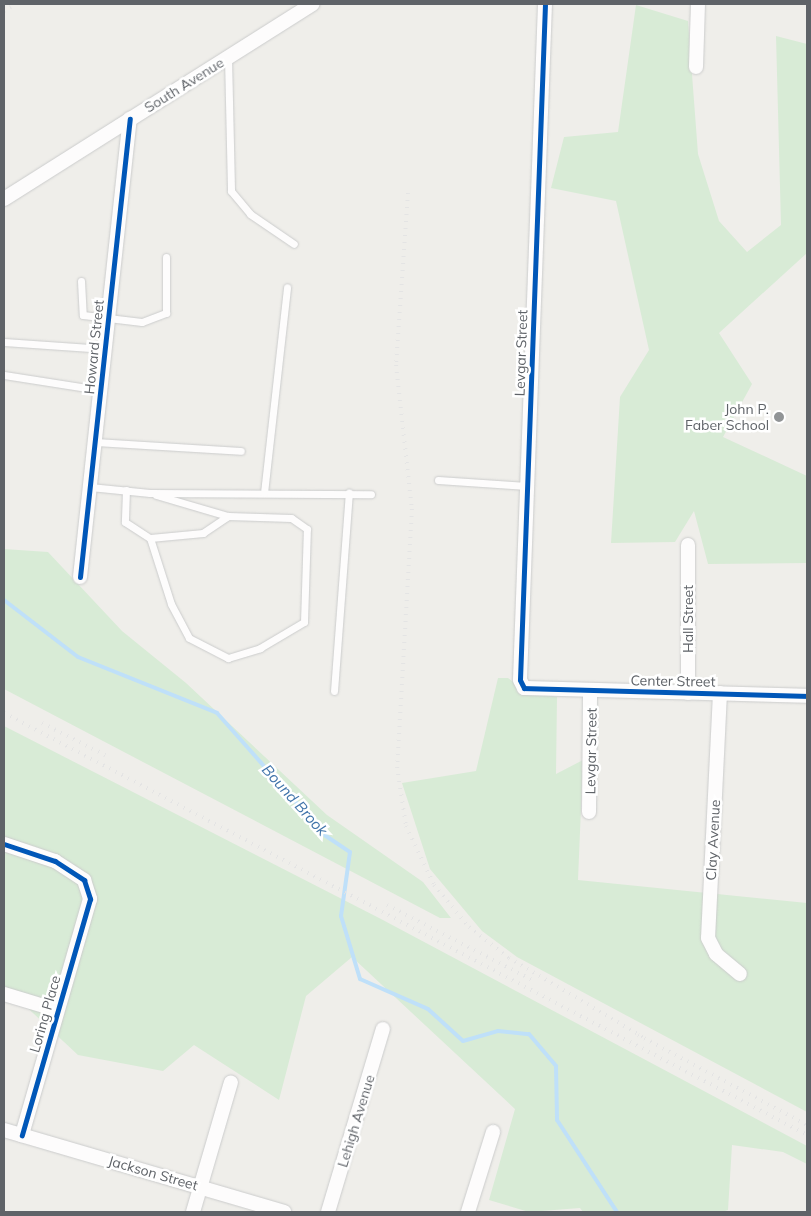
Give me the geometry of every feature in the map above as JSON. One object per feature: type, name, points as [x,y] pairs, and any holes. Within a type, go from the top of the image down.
[{"type":"street","name":"South Avenue","points":[[4,198],[312,4]]},
{"type":"street","name":"Levgar Street","points":[[539,689],[524,688],[520,680],[545,4]]},
{"type":"street","points":[[696,68],[698,4]]},
{"type":"street","name":"Howard Street","points":[[80,577],[130,119]]},
{"type":"street","name":"Hall Street","points":[[688,545],[688,692]]},
{"type":"street","name":"Center Street","points":[[539,689],[807,696]]},
{"type":"street","name":"Levgar Street","points":[[590,690],[590,812]]},
{"type":"street","name":"Clay Avenue","points":[[720,693],[708,938],[716,954],[740,974]]},
{"type":"street","name":"Loring Place","points":[[4,844],[55,861],[84,880],[90,899],[22,1135]]},
{"type":"street","points":[[4,994],[58,1010]]},
{"type":"street","name":"Lehigh Avenue","points":[[328,1212],[383,1030]]},
{"type":"street","points":[[193,1212],[231,1082]]},
{"type":"street","name":"Jackson Street","points":[[4,1130],[284,1212]]},
{"type":"street","points":[[468,1212],[493,1132]]},
{"type":"lane","points":[[228,57],[231,191],[250,214],[294,244]]},
{"type":"lane","points":[[81,281],[83,315],[108,321],[142,322],[166,313],[166,257]]},
{"type":"lane","points":[[264,493],[287,287]]},
{"type":"lane","points":[[4,342],[105,349]]},
{"type":"lane","points":[[4,375],[100,390]]},
{"type":"lane","points":[[95,442],[242,451]]},
{"type":"lane","points":[[438,480],[527,486]]},
{"type":"lane","points":[[90,487],[150,493],[371,494]]},
{"type":"lane","points":[[126,490],[125,522],[150,538],[203,533],[228,516]]},
{"type":"lane","points":[[150,493],[228,516],[291,518],[307,529],[304,622],[260,648],[228,658],[189,638],[172,604],[150,538]]},
{"type":"lane","points":[[334,691],[349,493]]},
{"type":"green space","points":[[636,5],[688,21],[698,154],[719,221],[747,252],[781,225],[776,36],[807,44],[807,253],[719,333],[752,384],[723,437],[807,476],[807,563],[708,564],[694,511],[675,542],[611,543],[620,397],[649,350],[616,201],[551,188],[564,137],[618,132]]},
{"type":"green space","points":[[4,549],[48,552],[122,631],[186,683],[327,815],[423,882],[451,918],[440,918],[4,689]]},
{"type":"green space","points":[[498,678],[508,678],[527,692],[557,697],[556,774],[583,760],[578,880],[807,903],[807,1112],[517,957],[482,931],[430,869],[402,783],[476,771]]},
{"type":"green space","points":[[4,726],[381,919],[807,1146],[807,1164],[783,1152],[732,1145],[728,1210],[722,1212],[583,1212],[580,1208],[529,1212],[489,1200],[515,1109],[352,957],[306,996],[279,1100],[194,1045],[163,1071],[78,1055],[4,986]]},
{"type":"waterway","name":"Bound Brook","points":[[4,600],[78,657],[217,713],[326,836],[350,852],[341,916],[360,979],[428,1009],[463,1041],[498,1031],[529,1034],[556,1066],[557,1120],[617,1212]]},
{"type":"railway","points":[[4,11],[16,4]]},
{"type":"railway","points":[[408,193],[396,365],[412,509],[397,767],[406,826],[434,885],[469,927],[509,958],[643,1037]]},
{"type":"railway","points":[[4,713],[807,1135]]},
{"type":"railway","points":[[42,723],[105,755]]},
{"type":"railway","points":[[387,905],[534,981]]},
{"type":"railway","points":[[638,1035],[807,1125]]},
{"type":"cycle path","points":[[545,4],[520,680],[524,688],[807,696]]},
{"type":"cycle path","points":[[80,577],[130,119]]},
{"type":"cycle path","points":[[4,844],[55,861],[84,880],[90,899],[22,1135]]},
{"type":"place","name":"John P. Faber School","points":[[779,417]]}]
